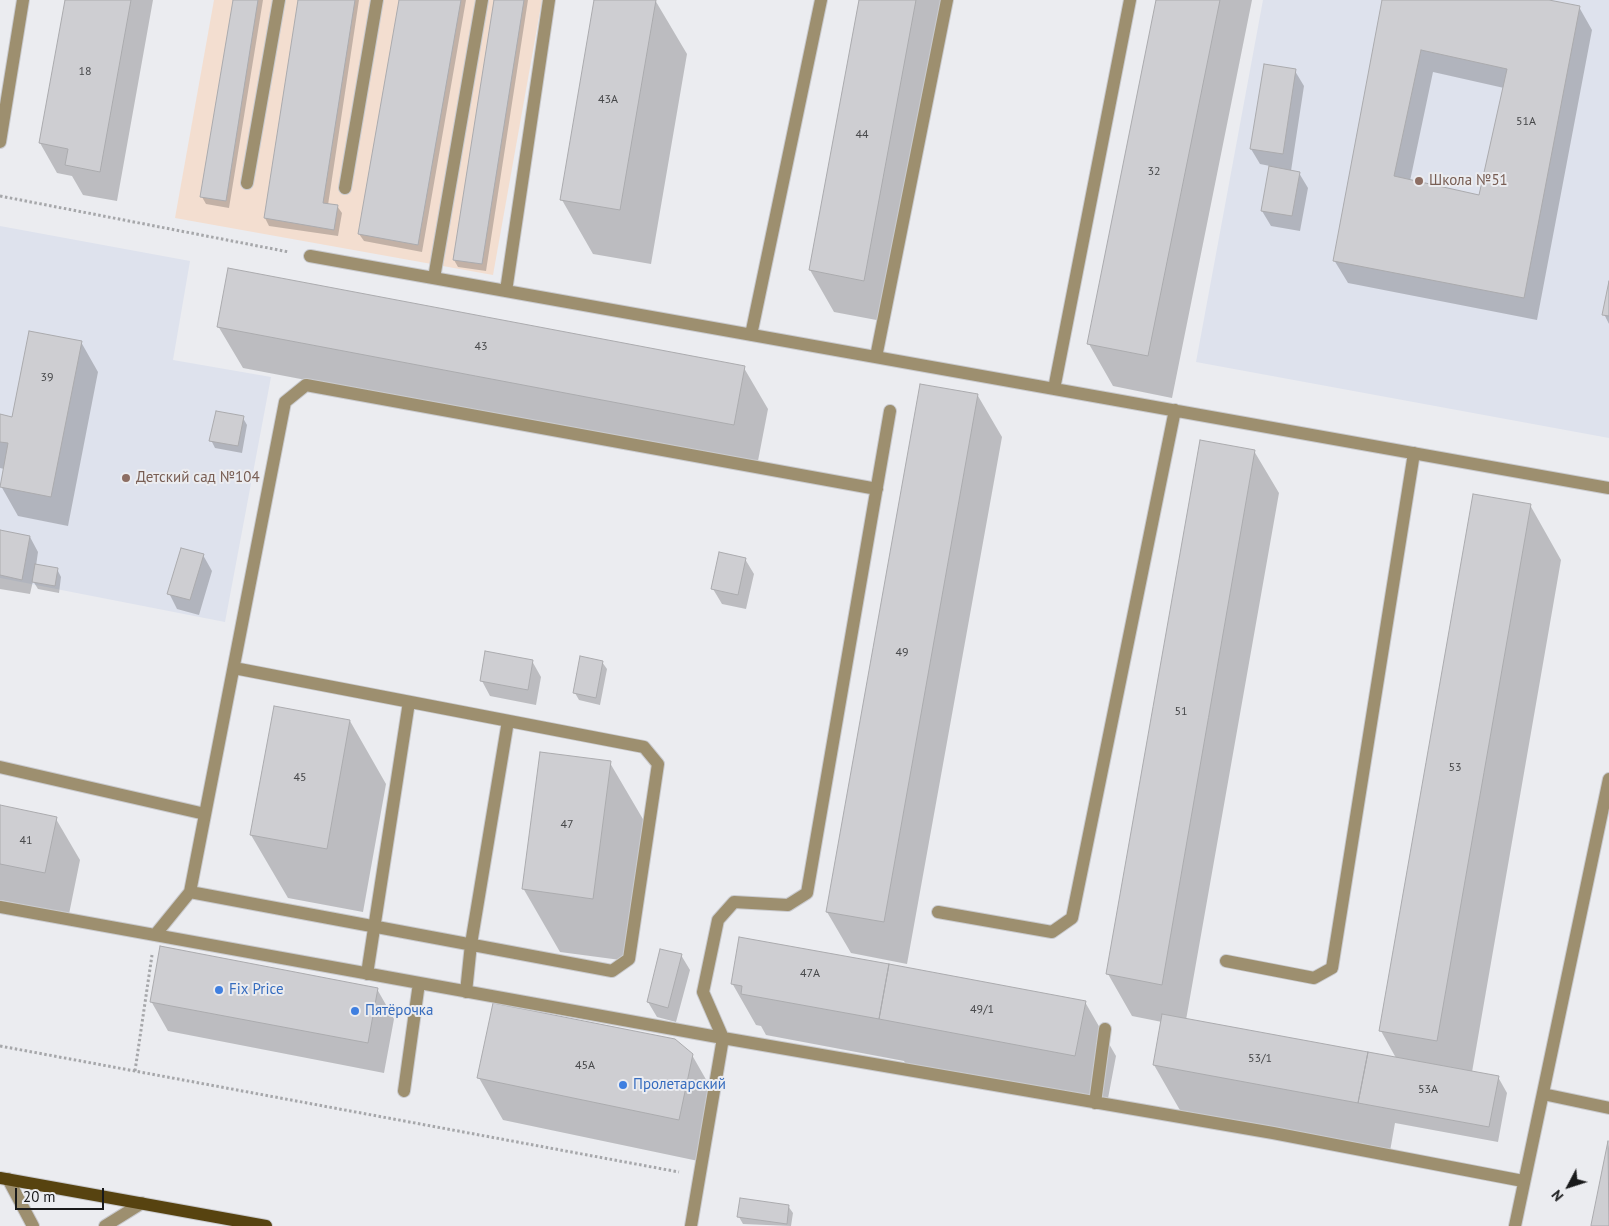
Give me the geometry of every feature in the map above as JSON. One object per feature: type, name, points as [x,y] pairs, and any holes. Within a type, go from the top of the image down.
[{"type":"main road","points":[[4,1179],[266,1226]]},
{"type":"street","points":[[0,142],[23,0]]},
{"type":"street","points":[[247,183],[279,0]]},
{"type":"street","points":[[345,188],[377,0]]},
{"type":"street","points":[[434,278],[482,0]]},
{"type":"street","points":[[506,291],[549,0]]},
{"type":"street","points":[[751,335],[821,0]]},
{"type":"street","points":[[876,357],[947,0]]},
{"type":"street","points":[[1054,389],[1130,0]]},
{"type":"street","points":[[310,256],[1609,488]]},
{"type":"street","points":[[154,935],[190,892],[285,402],[306,384],[877,489]]},
{"type":"street","points":[[938,912],[1052,932],[1072,918],[1175,410]]},
{"type":"street","points":[[691,1226],[723,1038],[703,992],[718,920],[734,902],[788,905],[807,893],[890,411]]},
{"type":"street","points":[[1226,962],[1314,978],[1332,968],[1414,453]]},
{"type":"street","points":[[190,892],[612,971],[629,959],[658,764],[644,747],[234,668]]},
{"type":"street","points":[[367,974],[409,702]]},
{"type":"street","points":[[466,992],[471,944],[508,721]]},
{"type":"street","points":[[0,767],[205,814]]},
{"type":"street","points":[[1515,1226],[1609,779]]},
{"type":"street","points":[[0,907],[723,1038],[1273,1133],[1523,1181]]},
{"type":"street","points":[[404,1091],[419,983]]},
{"type":"street","points":[[1095,1103],[1105,1029]]},
{"type":"street","points":[[1543,1094],[1609,1108]]},
{"type":"street","points":[[4,1179],[33,1226]]},
{"type":"street","points":[[105,1226],[142,1203]]},
{"type":"path","points":[[0,196],[310,256]]},
{"type":"path","points":[[135,1071],[154,935]]},
{"type":"path","points":[[0,1046],[700,1175]]},
{"type":"shaded area","points":[[214,0],[542,0],[493,275],[175,218]]},
{"type":"shaded area","name":"Школа №51","points":[[1263,0],[1609,0],[1609,438],[1196,362]]},
{"type":"shaded area","name":"Детский сад №104","points":[[0,226],[190,261],[173,360],[271,377],[225,622],[0,578]]},
{"type":"building","points":[[65,0],[131,0],[100,172],[65,165],[68,149],[39,143]]},
{"type":"building","points":[[233,0],[258,0],[226,201],[200,197]]},
{"type":"building","points":[[298,0],[355,0],[323,203],[338,205],[334,230],[264,218]]},
{"type":"building","points":[[399,0],[461,0],[418,245],[358,234]]},
{"type":"building","points":[[494,0],[524,0],[482,264],[453,260]]},
{"type":"building","points":[[594,0],[656,0],[620,210],[560,200]]},
{"type":"building","points":[[859,0],[916,0],[864,281],[809,270]]},
{"type":"building","points":[[1156,0],[1220,0],[1148,356],[1087,344]]},
{"type":"building","points":[[1382,0],[1549,0],[1580,6],[1524,298],[1333,261]],"holes":[[[1421,50],[1507,69],[1479,195],[1394,176]]]},
{"type":"building","points":[[1264,64],[1296,69],[1283,154],[1250,149]]},
{"type":"building","points":[[1269,166],[1300,172],[1292,216],[1261,211]]},
{"type":"building","points":[[228,268],[745,366],[734,425],[217,327]]},
{"type":"building","points":[[1609,281],[1609,316],[1602,315]]},
{"type":"building","points":[[29,331],[82,341],[51,497],[0,487],[8,443],[0,442],[0,414],[12,417]]},
{"type":"building","points":[[920,384],[978,394],[884,922],[826,912]]},
{"type":"building","points":[[216,411],[244,416],[238,446],[209,441]]},
{"type":"building","points":[[1200,440],[1255,450],[1162,985],[1106,974]]},
{"type":"building","points":[[1473,494],[1531,504],[1437,1041],[1379,1031]]},
{"type":"building","points":[[0,530],[30,536],[22,580],[0,575]]},
{"type":"building","points":[[181,548],[204,554],[190,600],[167,594]]},
{"type":"building","points":[[719,552],[746,558],[738,595],[711,589]]},
{"type":"building","points":[[35,564],[58,568],[55,586],[32,582]]},
{"type":"building","points":[[485,651],[533,660],[528,690],[480,681]]},
{"type":"building","points":[[580,656],[603,661],[596,698],[573,693]]},
{"type":"building","points":[[274,706],[350,720],[327,849],[250,835]]},
{"type":"building","points":[[540,752],[611,761],[593,899],[522,889]]},
{"type":"building","points":[[0,805],[57,817],[45,873],[0,864]]},
{"type":"building","points":[[739,937],[889,964],[879,1019],[741,994],[742,986],[731,984]]},
{"type":"building","points":[[160,946],[378,988],[368,1043],[150,1002]]},
{"type":"building","points":[[660,949],[682,954],[668,1008],[647,1002]]},
{"type":"building","points":[[889,964],[1086,1001],[1075,1056],[879,1019]]},
{"type":"building","points":[[493,1003],[675,1039],[693,1054],[679,1120],[477,1078]]},
{"type":"building","points":[[1162,1014],[1368,1052],[1358,1103],[1153,1065]]},
{"type":"building","points":[[1368,1052],[1499,1076],[1489,1127],[1358,1103]]},
{"type":"building","points":[[1608,1141],[1609,1226],[1591,1226],[1591,1225]]},
{"type":"building","points":[[740,1198],[789,1205],[787,1224],[737,1217]]},
{"type":"place","name":"Школа №51","points":[[1419,181]]},
{"type":"place","name":"Детский сад №104","points":[[126,478]]},
{"type":"place","name":"Fix Price","points":[[219,990]]},
{"type":"place","name":"Пятёрочка","points":[[355,1011]]},
{"type":"place","name":"Пролетарский","points":[[623,1085]]}]
